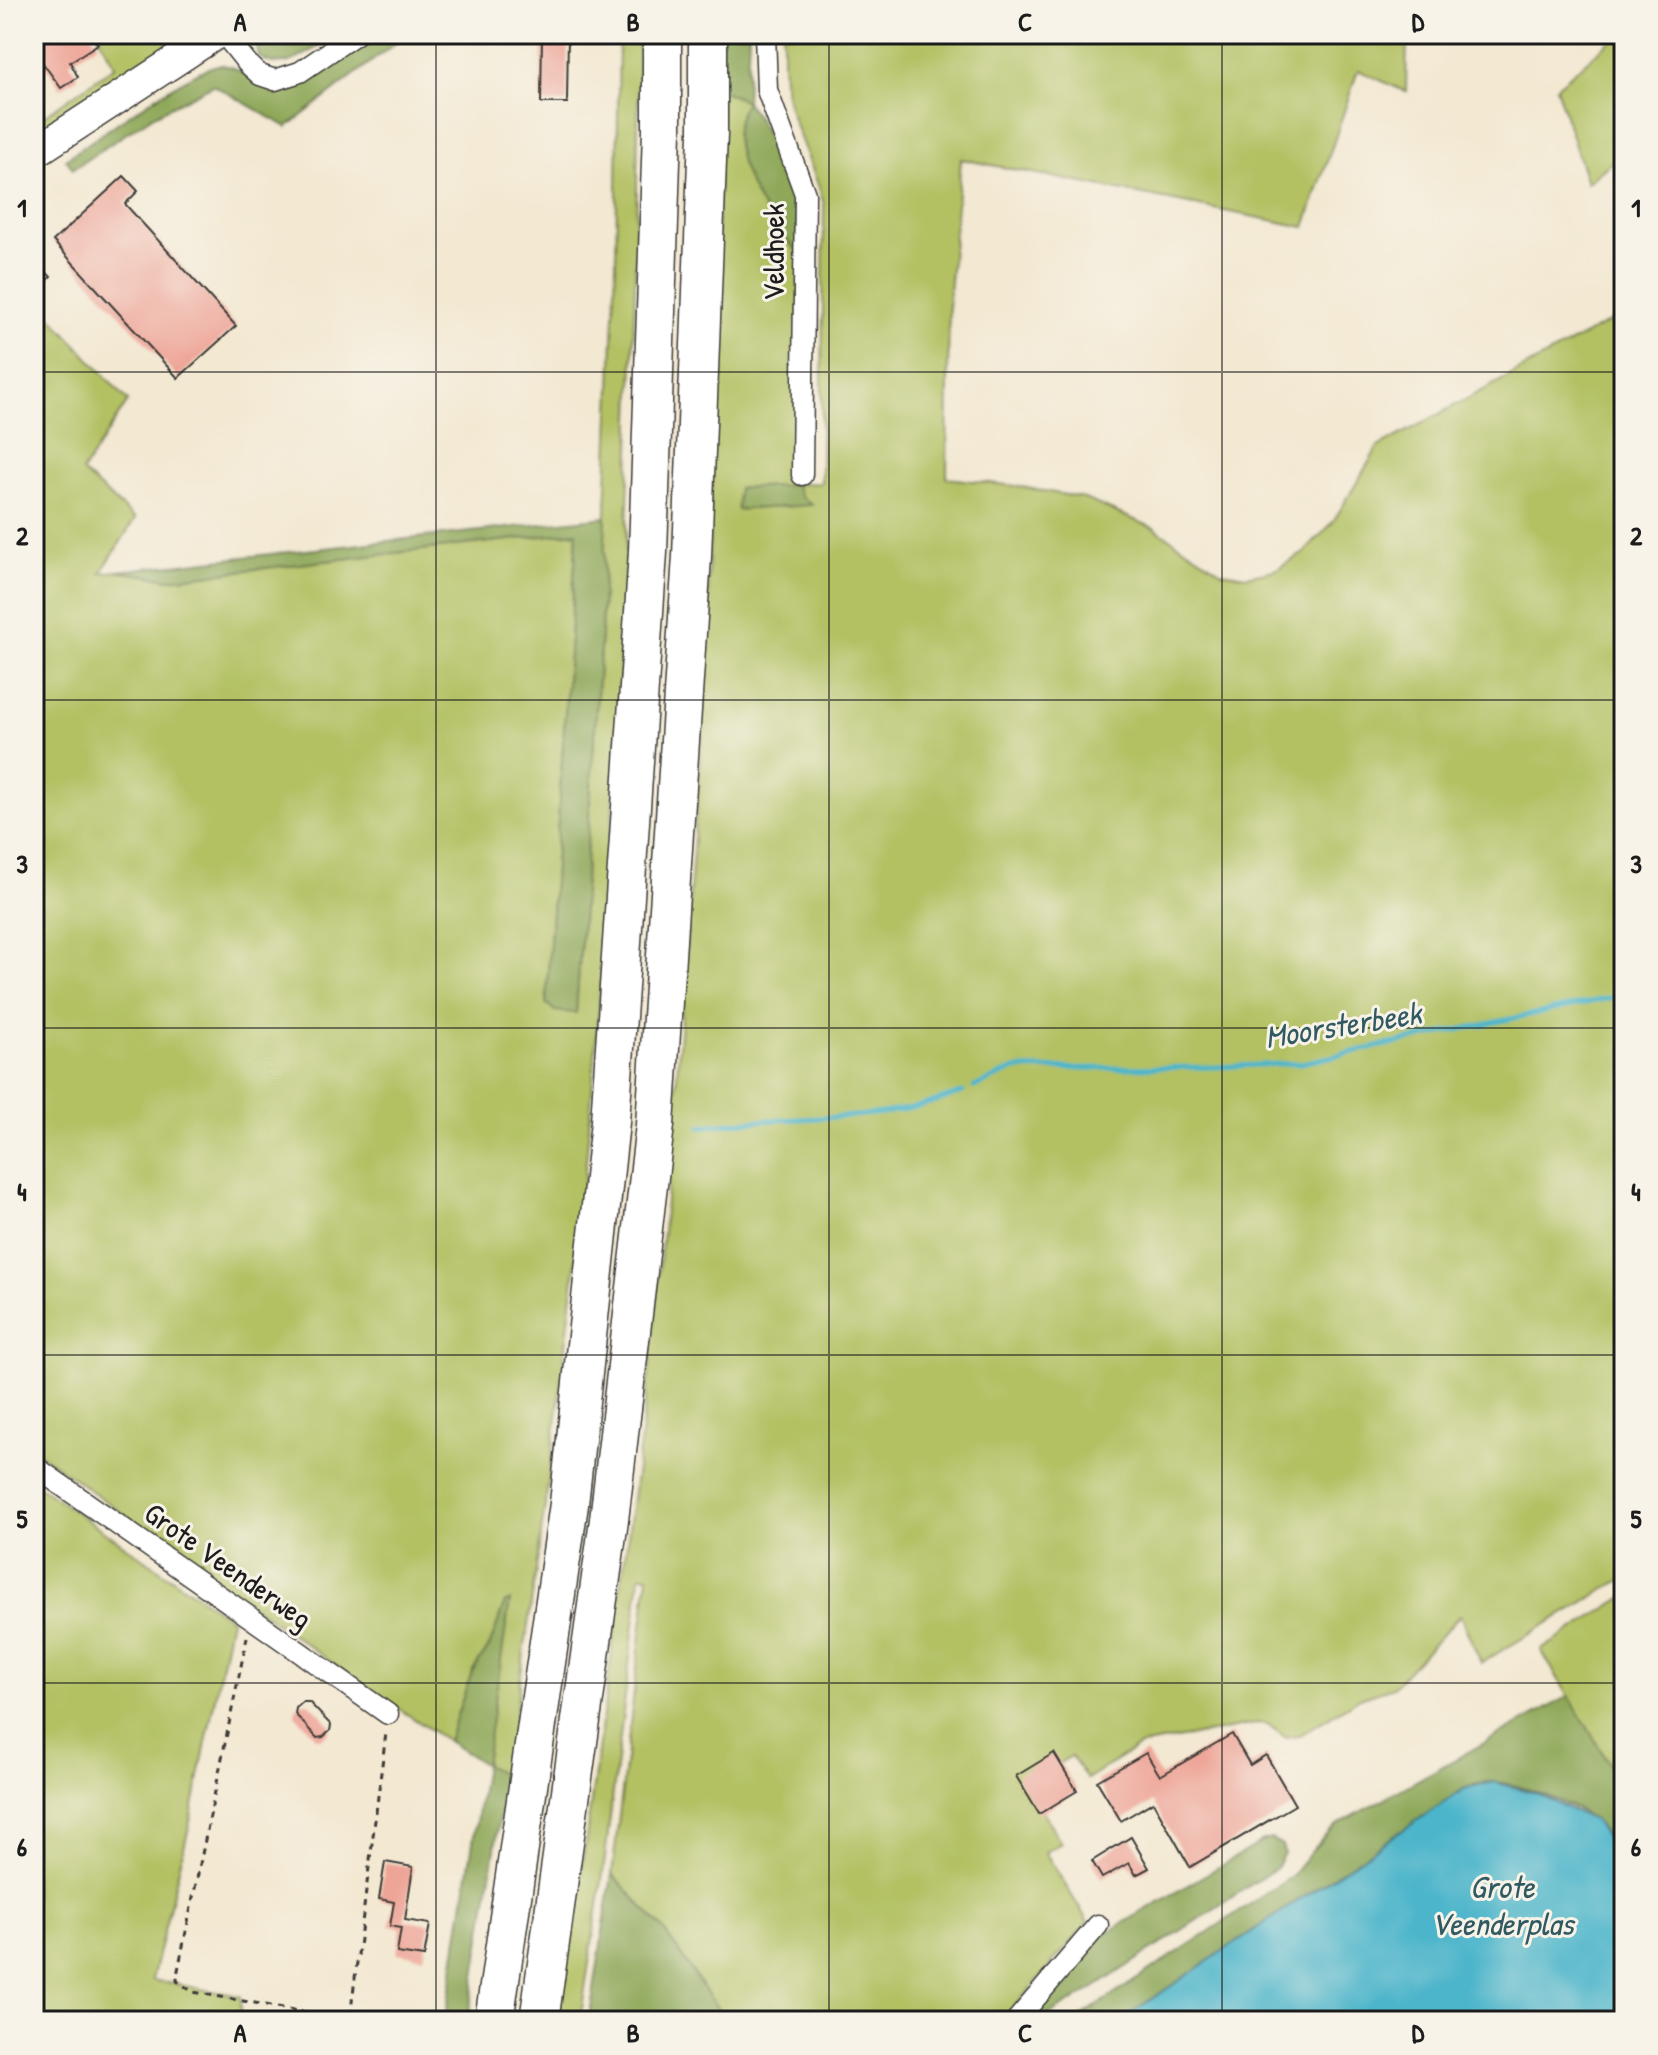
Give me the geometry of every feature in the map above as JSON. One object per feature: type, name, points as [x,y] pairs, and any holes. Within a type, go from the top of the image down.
[{"type":"highway","points":[[494,2021],[569,1504],[610,1122],[648,552],[662,146],[662,34]]},
{"type":"highway","points":[[539,2021],[609,1520],[655,1125],[692,556],[708,134],[708,34]]},
{"type":"street","points":[[34,153],[216,34]]},
{"type":"street","points":[[224,34],[260,75],[275,80],[300,72],[356,34]]},
{"type":"street","name":"Veldhoek","points":[[765,34],[767,90],[805,194],[802,475]]},
{"type":"street","name":"Grote Veenderweg","points":[[34,1466],[388,1714]]},
{"type":"street","points":[[1016,2021],[1098,1925]]},
{"type":"path","points":[[251,1618],[177,1975],[181,1986],[193,1992],[339,2018],[351,2010],[388,1714]]},
{"type":"green space","points":[[97,34],[199,34],[34,146],[34,123],[115,66]]},
{"type":"green space","points":[[258,34],[336,34],[299,58],[279,64],[259,57]]},
{"type":"green space","points":[[367,34],[407,34],[287,127],[213,85],[154,115],[73,169],[66,159],[170,89],[211,67],[231,67],[267,87],[284,92]]},
{"type":"green space","points":[[619,34],[639,34],[630,453],[609,872],[571,1307],[506,1778],[485,1764],[505,1602],[490,1645],[472,1672],[448,1741],[373,1692],[34,1450],[34,298],[128,401],[82,472],[135,519],[101,573],[117,571],[169,579],[577,532],[546,1003],[576,1013],[601,635],[616,264]]},
{"type":"green space","points":[[722,34],[749,34],[746,101],[721,90]]},
{"type":"green space","points":[[783,34],[1407,34],[1406,92],[1358,70],[1305,227],[961,159],[949,293],[947,478],[1082,498],[1154,528],[1222,572],[1246,576],[1275,570],[1304,553],[1333,522],[1378,447],[1624,314],[1624,1578],[1481,1663],[1460,1615],[1393,1687],[1360,1698],[1300,1735],[1285,1737],[1267,1724],[1260,1723],[1140,1746],[1087,1779],[1071,1756],[1027,1783],[1061,1843],[1045,1852],[1088,1922],[1002,2021],[726,2021],[663,1929],[612,1874],[648,1576],[640,1576],[603,1873],[580,2021],[557,2021],[573,1931],[632,1507],[649,1373],[673,1130],[702,726],[708,598],[721,90],[746,101],[741,113],[801,255],[796,484],[821,483],[824,205],[787,101]]},
{"type":"green space","points":[[1619,34],[1624,34],[1624,152],[1587,183],[1556,87]]},
{"type":"green space","points":[[746,101],[778,150],[794,187],[801,255],[768,216],[744,170],[736,132]]},
{"type":"green space","points":[[796,485],[801,497],[812,505],[737,510],[738,488]]},
{"type":"green space","points":[[606,517],[576,1013],[555,1011],[546,1003],[577,532],[169,579],[117,571]]},
{"type":"green space","points":[[34,1483],[231,1619],[188,1831],[152,1980],[241,1996],[241,2021],[34,2021]]},
{"type":"green space","points":[[1624,1597],[1624,1789],[1541,1650]]},
{"type":"green space","points":[[510,1601],[485,1764],[506,1778],[468,2021],[445,2021],[485,1765],[448,1741],[472,1672],[490,1645],[505,1602]]},
{"type":"green space","points":[[1569,1696],[1624,1789],[1624,1864],[1588,1816],[1548,1796],[1518,1786],[1486,1782],[1464,1789],[1119,2021],[1074,2021],[1291,1877],[1335,1826]]},
{"type":"green space","points":[[1271,1839],[1282,1845],[1284,1853],[1276,1868],[1091,1990],[1039,2021],[1025,2021],[1098,1938]]},
{"type":"green space","points":[[612,1874],[663,1929],[726,2021],[589,2021]]},
{"type":"water","name":"Grote Veenderplas","points":[[1494,1782],[1536,1793],[1595,1821],[1624,1864],[1624,2021],[1119,2021],[1464,1789]]},
{"type":"building","points":[[53,34],[91,34],[98,44],[70,62],[78,77],[61,88],[34,51],[34,46]]},
{"type":"building","points":[[542,34],[568,34],[567,103],[541,103]]},
{"type":"building","points":[[124,176],[138,191],[125,204],[236,326],[178,378],[53,241]]},
{"type":"building","points":[[34,259],[51,277],[34,293]]},
{"type":"building","points":[[303,1702],[309,1702],[331,1725],[330,1731],[323,1737],[317,1738],[295,1714],[296,1708]]},
{"type":"building","points":[[1232,1734],[1250,1765],[1266,1755],[1295,1805],[1190,1867],[1153,1802],[1121,1821],[1097,1781],[1146,1753],[1160,1776]]},
{"type":"building","points":[[1054,1753],[1077,1791],[1039,1814],[1016,1776]]},
{"type":"building","points":[[1131,1837],[1149,1868],[1136,1875],[1129,1863],[1102,1878],[1092,1861]]},
{"type":"building","points":[[385,1862],[413,1867],[405,1920],[430,1924],[424,1957],[397,1953],[401,1928],[390,1926],[394,1902],[379,1899]]},
{"type":"waterway","name":"Moorsterbeek","points":[[974,1087],[1015,1069],[1301,1063],[1624,995]]},
{"type":"waterway","name":"Moorsterbeek","points":[[700,1127],[889,1112],[963,1092]]}]
